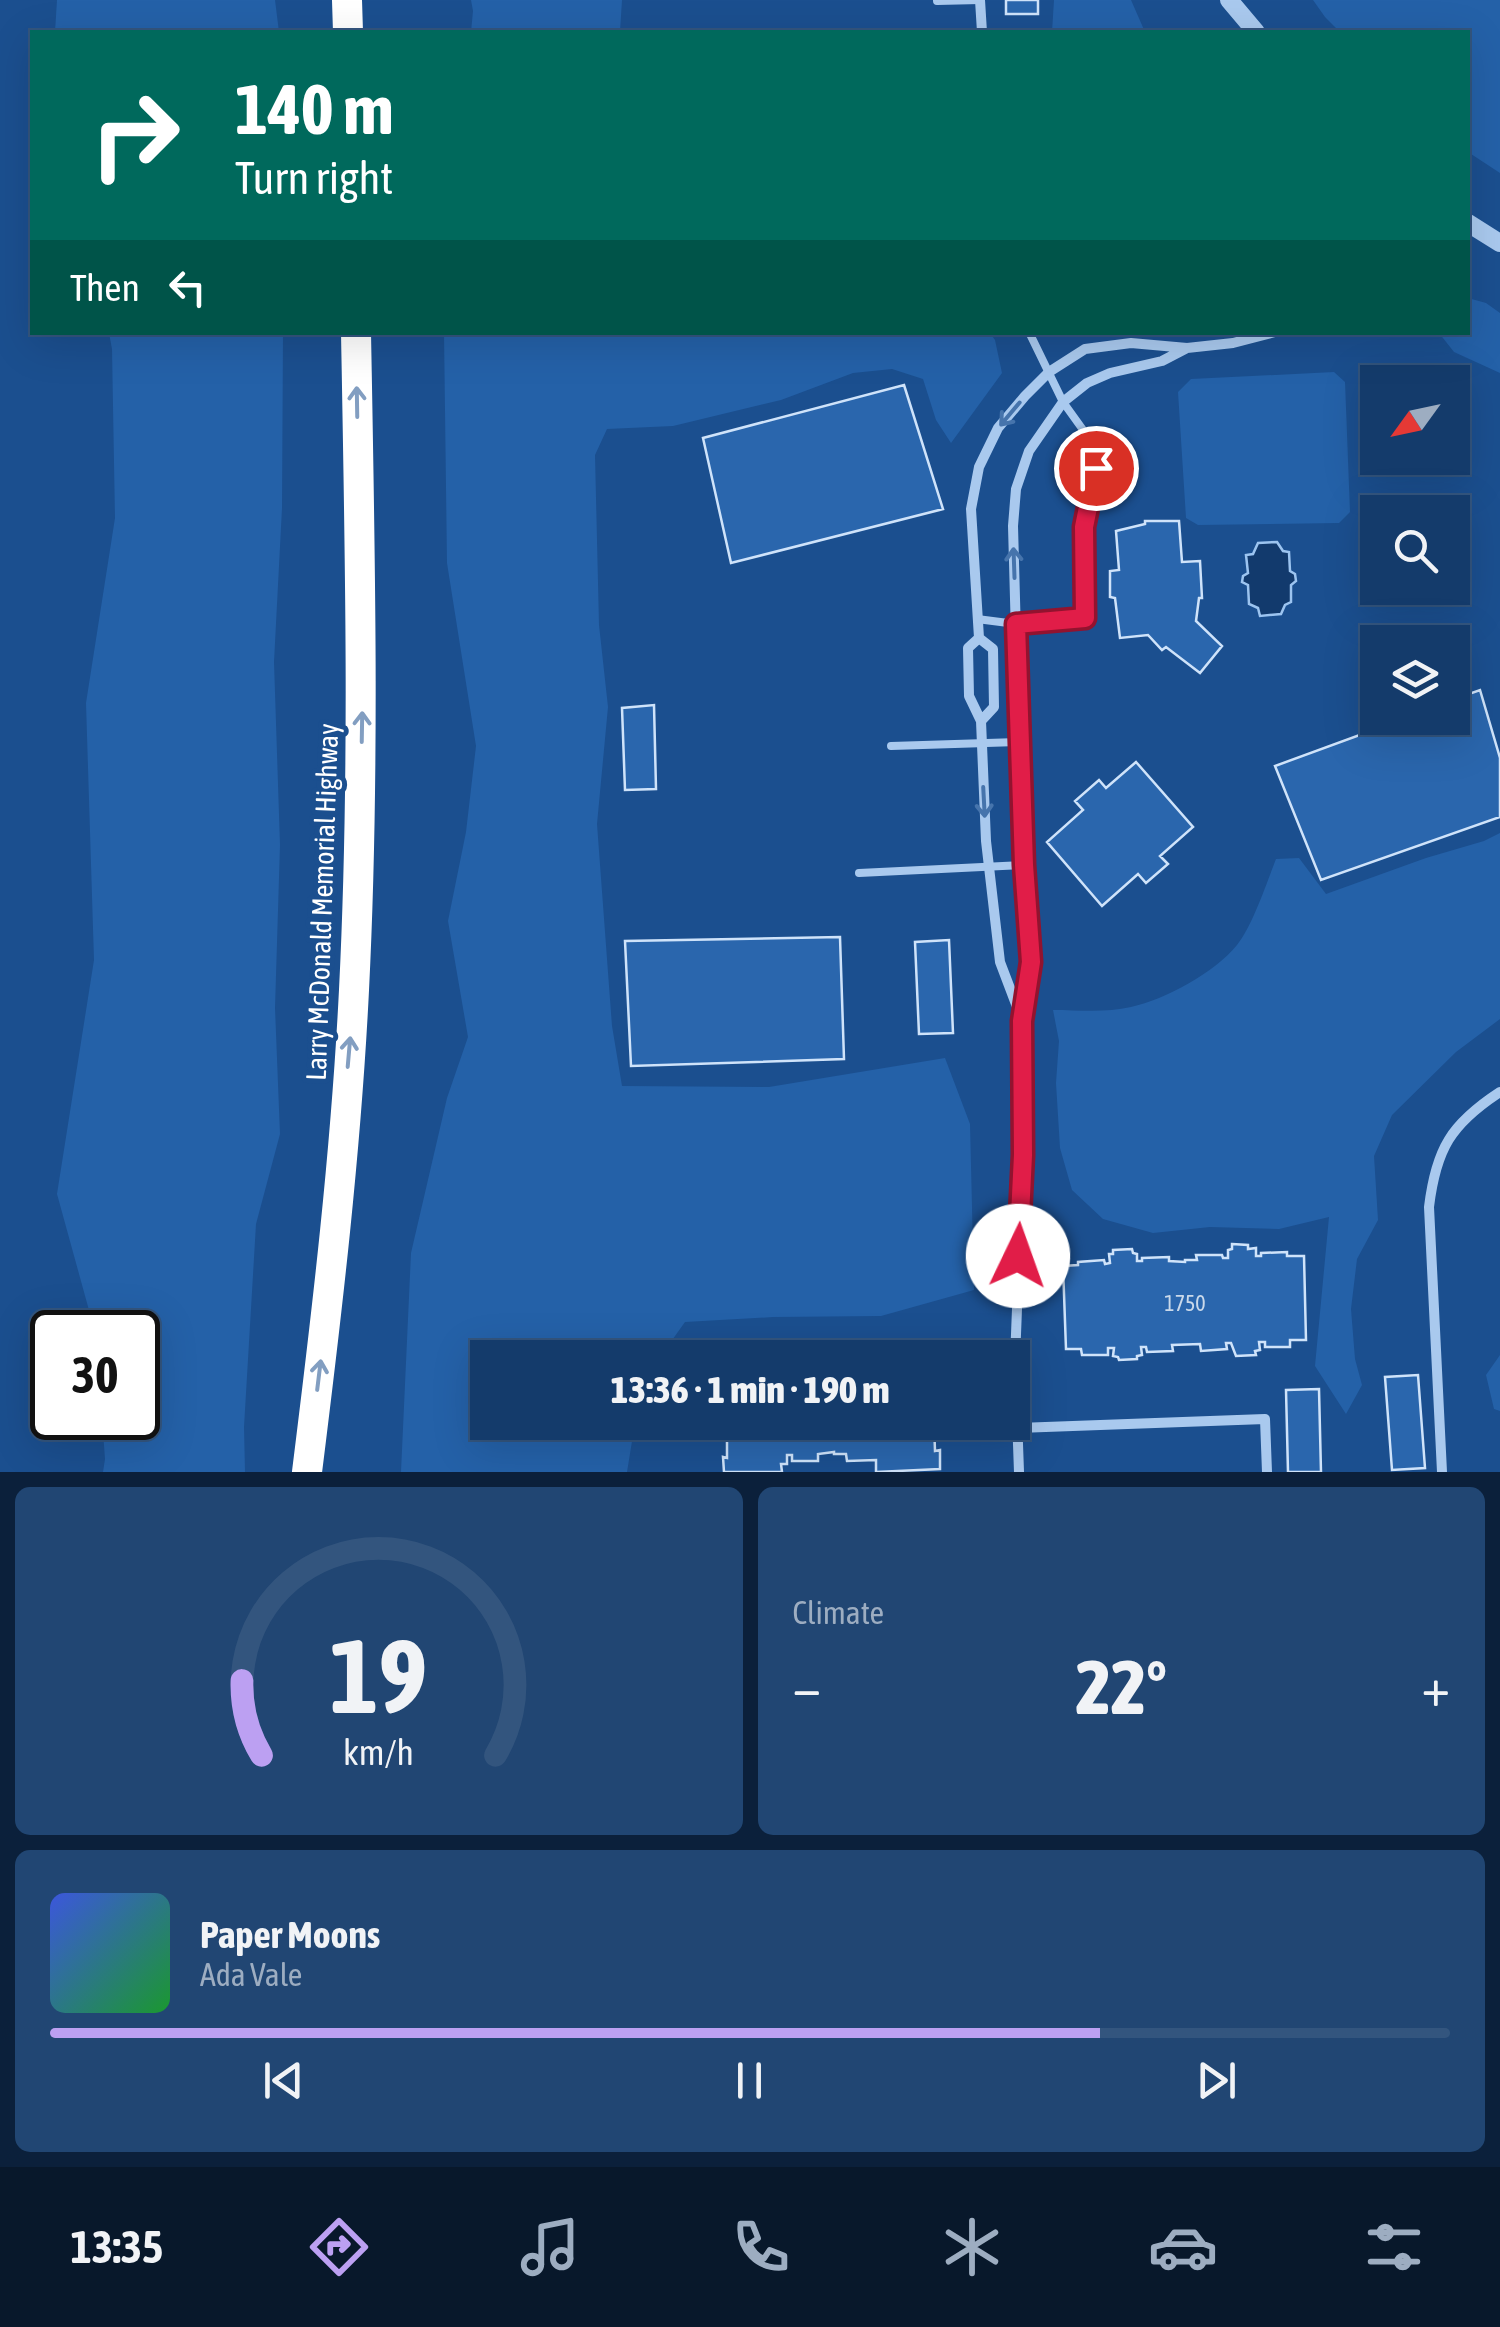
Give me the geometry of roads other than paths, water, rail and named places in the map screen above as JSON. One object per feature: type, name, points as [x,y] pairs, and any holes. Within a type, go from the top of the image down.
[{"type":"highway","points":[[347,0],[348,30]]},
{"type":"highway","name":"Larry McDonald Memorial Highway","points":[[307,1472],[331,1279],[354,992],[362,714],[356,335]]},
{"type":"street","points":[[980,0],[982,30]]},
{"type":"street","points":[[1229,0],[1254,30]]},
{"type":"street","points":[[1470,224],[1500,244]]},
{"type":"street","points":[[981,721],[994,708],[992,650],[979,638],[971,509],[979,467],[998,428],[1049,372],[1085,349],[1131,343],[1187,348],[1233,344],[1264,335]]},
{"type":"street","points":[[1016,1340],[1023,1155],[1022,1021],[1031,962],[1016,624],[1016,489],[1029,451],[1063,402],[1086,383],[1162,360],[1187,348]]},
{"type":"street","points":[[979,638],[968,648],[968,696],[981,721],[1000,962],[1022,1021]]},
{"type":"street","points":[[1442,1472],[1429,1208],[1432,1181],[1440,1154],[1455,1129],[1475,1108],[1500,1092]]},
{"type":"street","points":[[1030,1428],[1265,1418],[1267,1472]]},
{"type":"street","points":[[1019,1440],[1020,1472]]},
{"type":"lane","points":[[937,1],[980,0]]},
{"type":"lane","points":[[978,619],[1016,624],[1085,618],[1084,527],[1096,468],[1086,434],[1063,402],[1030,335]]},
{"type":"lane","points":[[891,746],[1020,742]]},
{"type":"lane","points":[[859,873],[1024,865]]}]
